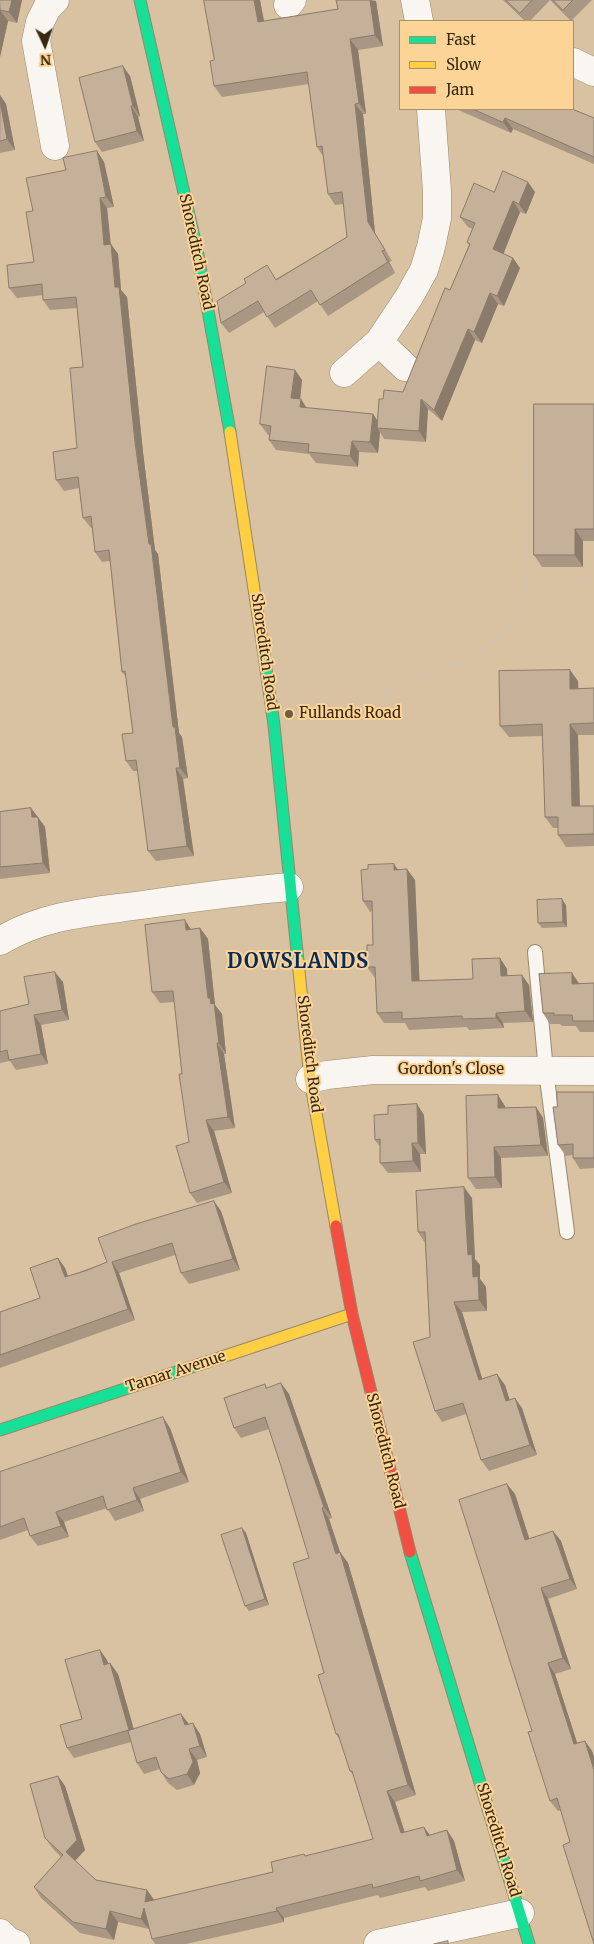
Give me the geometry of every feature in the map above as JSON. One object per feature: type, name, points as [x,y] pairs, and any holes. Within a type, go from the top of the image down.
[{"type":"main road","name":"Shoreditch Road","points":[[140,0],[195,241],[219,366],[254,582],[273,715],[310,1079],[352,1314],[414,1566],[529,1944]]},
{"type":"main road","name":"Tamar Avenue","points":[[0,1430],[352,1314]]},
{"type":"street","points":[[55,0],[47,8],[40,22],[36,41],[55,146]]},
{"type":"street","points":[[415,0],[419,20]]},
{"type":"street","points":[[574,62],[594,72]]},
{"type":"street","points":[[344,373],[378,342],[409,297],[424,270],[437,218],[435,141],[431,110]]},
{"type":"street","points":[[378,342],[404,367]]},
{"type":"street","points":[[0,941],[20,929],[58,917],[182,899],[289,887]]},
{"type":"street","name":"Gordon's Close","points":[[310,1079],[327,1074],[373,1070],[594,1071]]},
{"type":"street","points":[[387,1943],[520,1913]]},
{"type":"street","points":[[0,1933],[8,1941],[16,1944]]},
{"type":"lane","points":[[534,952],[546,1071],[567,1232]]},
{"type":"path","points":[[219,366],[250,360],[324,365],[344,373]]},
{"type":"path","points":[[341,728],[352,723],[366,707],[384,694],[408,682],[472,656],[495,641],[514,624],[524,602],[526,581],[527,434]]},
{"type":"path","points":[[526,581],[594,579]]},
{"type":"building","points":[[0,0],[12,0],[9,12],[0,10]]},
{"type":"building","points":[[204,0],[254,0],[258,22],[338,9],[336,0],[370,0],[375,35],[350,39],[359,103],[355,104],[368,222],[385,250],[382,251],[388,262],[320,305],[311,290],[267,317],[258,301],[221,323],[217,301],[246,283],[244,279],[267,265],[276,280],[347,237],[342,192],[328,194],[322,146],[317,147],[307,72],[214,86],[210,61],[214,60]]},
{"type":"building","points":[[506,0],[532,0],[520,13]]},
{"type":"building","points":[[553,0],[573,0],[563,10]]},
{"type":"building","points":[[123,66],[137,131],[95,142],[79,78]]},
{"type":"building","points":[[0,101],[7,139],[0,141]]},
{"type":"building","points":[[475,110],[574,110],[594,118],[594,157],[505,118],[503,122]]},
{"type":"building","points":[[97,151],[106,197],[100,198],[104,245],[111,244],[115,287],[119,287],[135,442],[149,544],[151,544],[173,727],[175,727],[180,768],[176,768],[187,846],[148,851],[136,760],[126,761],[122,734],[133,733],[125,671],[122,672],[109,550],[95,552],[91,516],[83,518],[78,477],[56,480],[53,452],[77,448],[70,368],[83,367],[76,297],[43,300],[42,284],[9,288],[7,265],[34,262],[26,212],[33,211],[26,178],[66,170],[63,158]]},
{"type":"building","points":[[503,171],[528,182],[519,204],[513,201],[493,249],[513,258],[497,296],[490,293],[474,332],[468,329],[434,410],[421,399],[419,431],[377,428],[379,399],[383,399],[384,390],[403,392],[445,288],[450,290],[470,244],[467,242],[475,223],[460,217],[474,183],[494,192]]},
{"type":"building","points":[[267,366],[295,370],[291,398],[301,399],[300,407],[373,414],[370,442],[352,441],[350,456],[308,452],[309,444],[269,440],[271,426],[260,424]]},
{"type":"building","points":[[534,404],[594,404],[594,529],[575,529],[575,555],[534,555]]},
{"type":"building","points":[[570,670],[570,689],[594,688],[594,723],[570,724],[572,806],[594,806],[594,834],[558,835],[558,817],[545,817],[542,724],[500,726],[499,671]]},
{"type":"building","points":[[31,808],[32,817],[38,817],[43,863],[0,867],[0,812]]},
{"type":"building","points":[[394,864],[394,870],[407,869],[412,981],[473,979],[472,959],[500,958],[501,976],[522,975],[525,1011],[496,1013],[496,1018],[462,1019],[462,1016],[402,1019],[402,1012],[377,1013],[375,967],[367,967],[367,945],[373,945],[372,901],[363,901],[361,870],[368,869],[368,865]]},
{"type":"building","points":[[562,899],[563,922],[538,923],[537,900]]},
{"type":"building","points":[[185,920],[186,930],[200,928],[208,998],[210,998],[211,1004],[214,1003],[219,1043],[217,1043],[228,1117],[206,1120],[224,1182],[190,1193],[176,1146],[189,1142],[179,1074],[182,1074],[173,991],[152,992],[145,925]]},
{"type":"building","points":[[55,972],[62,1010],[34,1015],[41,1054],[9,1060],[7,1050],[0,1052],[0,1011],[29,1004],[24,977]]},
{"type":"building","points":[[572,973],[572,984],[594,983],[594,1021],[573,1021],[572,1015],[543,1013],[539,974]]},
{"type":"building","points":[[557,1092],[594,1092],[594,1158],[573,1158],[573,1144],[558,1145],[553,1107],[557,1107]]},
{"type":"building","points":[[498,1095],[498,1108],[536,1107],[541,1145],[494,1147],[495,1177],[468,1178],[466,1096]]},
{"type":"building","points":[[417,1104],[418,1143],[412,1143],[413,1161],[380,1163],[380,1139],[375,1140],[374,1115],[388,1114],[388,1106]]},
{"type":"building","points":[[464,1187],[468,1255],[472,1254],[473,1277],[478,1276],[479,1300],[454,1302],[479,1380],[497,1374],[506,1401],[515,1398],[530,1445],[481,1460],[463,1403],[435,1411],[413,1342],[430,1337],[425,1232],[418,1232],[416,1191]]},
{"type":"building","points":[[214,1201],[233,1259],[181,1273],[172,1243],[112,1262],[128,1309],[0,1355],[0,1312],[40,1298],[30,1268],[58,1258],[65,1277],[85,1271],[107,1262],[98,1238],[136,1224]]},
{"type":"building","points":[[281,1383],[324,1507],[322,1508],[336,1554],[340,1552],[408,1785],[387,1791],[401,1833],[424,1827],[427,1836],[447,1830],[457,1870],[420,1881],[419,1876],[373,1888],[372,1884],[276,1908],[277,1911],[152,1939],[144,1908],[141,1919],[110,1911],[106,1929],[73,1922],[34,1887],[63,1855],[45,1838],[30,1784],[58,1776],[77,1840],[66,1852],[96,1880],[147,1890],[145,1902],[273,1872],[271,1862],[304,1854],[305,1856],[373,1839],[352,1771],[350,1771],[338,1734],[336,1734],[318,1675],[324,1673],[293,1563],[309,1558],[265,1417],[234,1428],[224,1398],[265,1384],[266,1388]]},
{"type":"building","points":[[163,1417],[181,1472],[133,1488],[137,1500],[107,1510],[103,1496],[56,1512],[61,1526],[30,1536],[24,1518],[0,1527],[0,1472]]},
{"type":"building","points":[[507,1484],[525,1540],[553,1531],[570,1579],[541,1588],[563,1658],[548,1663],[574,1744],[585,1741],[594,1770],[594,1944],[563,1845],[570,1842],[557,1798],[550,1801],[528,1732],[532,1731],[459,1500]]},
{"type":"building","points":[[242,1528],[265,1599],[245,1606],[221,1535]]},
{"type":"building","points":[[100,1650],[104,1665],[110,1663],[129,1730],[67,1748],[60,1725],[82,1719],[65,1660]]},
{"type":"building","points":[[181,1714],[185,1725],[193,1723],[200,1746],[189,1749],[193,1762],[187,1774],[169,1779],[161,1772],[156,1757],[137,1763],[128,1731]]},
{"type":"building","points":[[448,1941],[448,1944],[434,1944]]},
{"type":"traffic: fast","points":[[140,0],[197,250],[230,432]]},
{"type":"traffic: fast","points":[[263,648],[274,725],[298,961]]},
{"type":"traffic: fast","points":[[0,1430],[222,1357]]},
{"type":"traffic: fast","points":[[410,1552],[529,1944]]},
{"type":"traffic: slow","points":[[230,432],[263,648]]},
{"type":"traffic: slow","points":[[298,961],[310,1079],[336,1226]]},
{"type":"traffic: slow","points":[[222,1357],[352,1314]]},
{"type":"traffic: jam","points":[[336,1226],[352,1314],[410,1552]]},
{"type":"place","name":"Fullands Road","points":[[289,714]]},
{"type":"district","name":"DOWSLANDS","points":[[298,962]]}]
